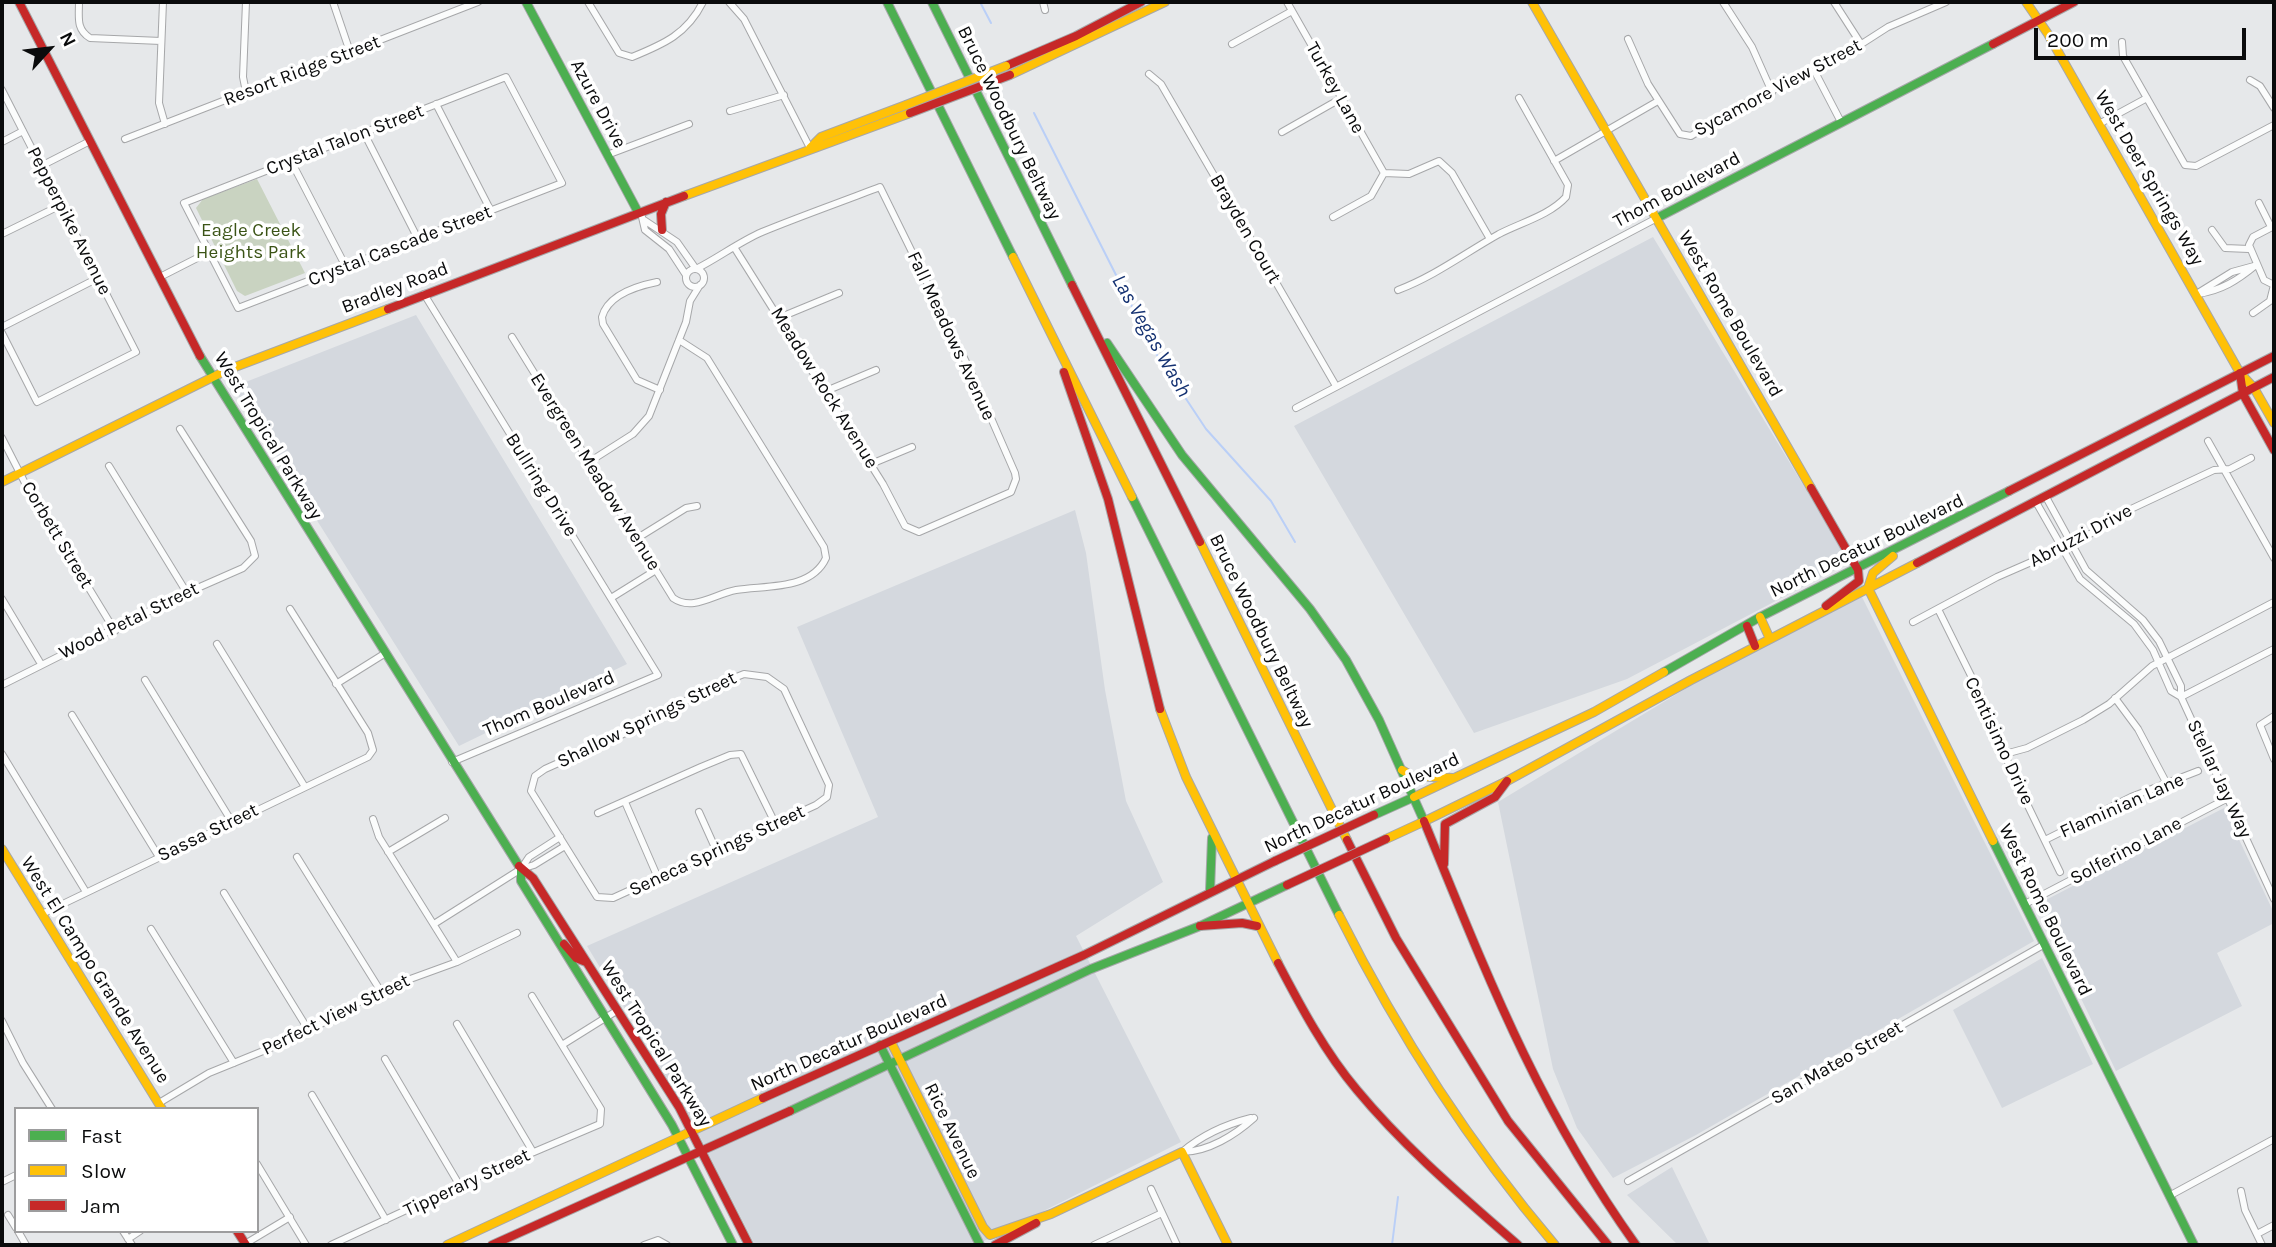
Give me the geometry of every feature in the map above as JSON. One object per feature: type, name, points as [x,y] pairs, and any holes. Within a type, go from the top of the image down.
[{"type":"main road","name":"West Tropical Parkway","points":[[19,2],[211,377],[452,762],[521,869],[533,878],[693,1131],[748,1245]]},
{"type":"main road","name":"Azure Drive","points":[[526,2],[641,216]]},
{"type":"main road","points":[[887,2],[1361,959],[1412,1048],[1479,1150],[1555,1245]]},
{"type":"main road","name":"Bruce Woodbury Beltway","points":[[932,2],[1395,938],[1508,1121],[1608,1245]]},
{"type":"main road","name":"Bradley Road","points":[[1008,71],[1142,2]]},
{"type":"main road","name":"Bradley Road","points":[[2,482],[211,377],[424,294],[641,216],[666,202],[810,148],[821,137],[908,109],[1008,71],[1165,2]]},
{"type":"main road","name":"West Rome Boulevard","points":[[1532,2],[1858,570]]},
{"type":"main road","name":"West Deer Springs Way","points":[[2026,2],[2048,34],[2240,373],[2254,388],[2274,423]]},
{"type":"main road","name":"Thom Boulevard","points":[[1657,218],[2074,2]]},
{"type":"main road","points":[[662,230],[661,214],[666,202]]},
{"type":"main road","points":[[1074,290],[1180,452],[1302,597],[1333,638],[1369,701],[1425,821],[1482,966],[1539,1090],[1587,1174],[1636,1245]]},
{"type":"main road","points":[[1048,327],[1108,499],[1156,698],[1212,832],[1257,926],[1308,1019],[1356,1089],[1413,1152],[1518,1245]]},
{"type":"main road","name":"North Decatur Boulevard","points":[[447,1245],[880,1045],[1084,955],[1233,879],[1594,712],[1760,617],[1858,570],[2274,356]]},
{"type":"main road","name":"West Deer Springs Way","points":[[2240,373],[2243,394],[2274,450]]},
{"type":"main road","name":"North Decatur Boulevard","points":[[492,1245],[888,1065],[1091,969],[1200,926],[1425,821],[1507,781],[1755,646],[2274,377]]},
{"type":"main road","points":[[1868,588],[1873,573],[1904,546]]},
{"type":"main road","points":[[1812,617],[1859,581],[1858,570]]},
{"type":"main road","name":"West Rome Boulevard","points":[[1868,588],[2193,1245]]},
{"type":"main road","points":[[1760,617],[1770,639]]},
{"type":"main road","points":[[1747,626],[1755,646]]},
{"type":"main road","points":[[1401,769],[1412,776],[1453,778]]},
{"type":"main road","points":[[1444,871],[1445,824],[1495,797],[1507,781]]},
{"type":"main road","points":[[1210,891],[1212,832]]},
{"type":"main road","name":"West El Campo Grande Avenue","points":[[2,849],[160,1106]]},
{"type":"main road","name":"West Tropical Parkway","points":[[521,869],[521,881],[679,1138],[733,1245]]},
{"type":"main road","points":[[1200,926],[1242,923],[1257,926]]},
{"type":"main road","points":[[556,938],[576,958],[586,962]]},
{"type":"main road","name":"Rice Avenue","points":[[891,1042],[987,1233],[994,1235],[1051,1214]]},
{"type":"main road","name":"Rice Avenue","points":[[880,1045],[974,1237]]},
{"type":"main road","points":[[928,1141],[937,1136]]},
{"type":"main road","points":[[995,1245],[1051,1214],[1181,1152],[1228,1245]]},
{"type":"main road","points":[[961,1184],[976,1234],[974,1237],[980,1245]]},
{"type":"street","points":[[79,2],[78,25],[82,33],[90,38],[161,41]]},
{"type":"street","points":[[163,2],[159,103],[165,124]]},
{"type":"street","points":[[246,2],[243,78],[246,92]]},
{"type":"street","points":[[333,2],[350,52]]},
{"type":"street","name":"Resort Ridge Street","points":[[125,139],[478,2]]},
{"type":"street","points":[[588,2],[619,53],[625,57],[632,57],[674,38],[689,25],[703,2]]},
{"type":"street","points":[[729,2],[744,19],[810,148]]},
{"type":"street","points":[[1043,2],[1045,10]]},
{"type":"street","name":"Turkey Lane","points":[[1287,2],[1384,173]]},
{"type":"street","points":[[1723,2],[1752,47],[1772,92]]},
{"type":"street","points":[[1834,2],[1861,44]]},
{"type":"street","name":"Sycamore View Street","points":[[1658,101],[1677,131],[1685,136],[1694,135],[1743,104],[1815,72],[1915,13],[1946,2]]},
{"type":"street","points":[[1232,44],[1292,11]]},
{"type":"street","points":[[1554,160],[1658,101],[1628,39]]},
{"type":"street","points":[[2122,42],[2123,56],[2182,162],[2188,166],[2196,166],[2274,125]]},
{"type":"street","points":[[1815,72],[1841,122]]},
{"type":"street","name":"Brayden Court","points":[[1149,75],[1161,84],[1336,386]]},
{"type":"street","name":"Crystal Talon Street","points":[[209,252],[184,202],[506,77],[562,183]]},
{"type":"street","points":[[2249,80],[2260,86],[2274,108]]},
{"type":"street","name":"Pepperpike Avenue","points":[[2,90],[136,352],[37,402],[2,333]]},
{"type":"street","points":[[730,111],[784,95]]},
{"type":"street","points":[[1398,290],[1436,274],[1490,239],[1553,208],[1568,194],[1568,185],[1519,98]]},
{"type":"street","points":[[2099,124],[2147,98]]},
{"type":"street","points":[[1282,132],[1340,99]]},
{"type":"street","points":[[436,104],[491,211]]},
{"type":"street","points":[[607,155],[689,124]]},
{"type":"street","points":[[2,142],[23,131]]},
{"type":"street","points":[[364,133],[418,239]]},
{"type":"street","points":[[41,166],[90,141]]},
{"type":"street","points":[[291,161],[346,267]]},
{"type":"street","points":[[1333,217],[1371,196],[1384,173],[1409,174],[1438,161],[1452,173],[1490,239]]},
{"type":"street","name":"Crystal Cascade Street","points":[[209,252],[238,308],[562,183]]},
{"type":"street","name":"Fall Meadows Avenue","points":[[734,247],[760,233],[880,187],[970,370],[1015,472],[1015,486],[1005,496],[919,532],[911,531]]},
{"type":"street","points":[[2253,313],[2270,301],[2274,285],[2264,280],[2249,249],[2253,237],[2273,226],[2259,203]]},
{"type":"street","points":[[2,234],[61,205]]},
{"type":"street","points":[[641,216],[677,242],[695,269],[703,275]]},
{"type":"street","name":"Azure Drive","points":[[641,216],[645,230],[669,249],[687,279]]},
{"type":"street","name":"Thom Boulevard","points":[[1296,408],[1657,218]]},
{"type":"street","points":[[2212,230],[2225,248],[2249,249]]},
{"type":"street","points":[[690,301],[687,279],[695,269],[712,262],[734,247]]},
{"type":"street","name":"Meadow Rock Avenue","points":[[734,247],[781,317],[871,464],[905,527],[911,531]]},
{"type":"street","points":[[160,277],[209,252]]},
{"type":"street","points":[[589,462],[633,435],[649,416],[679,340],[690,301],[703,275],[710,270],[712,262]]},
{"type":"street","points":[[2197,294],[2212,292],[2229,285],[2256,265]]},
{"type":"street","points":[[2,327],[98,278]]},
{"type":"street","points":[[687,279],[693,287],[700,285]]},
{"type":"street","points":[[657,282],[640,285],[613,299],[602,317],[603,324],[637,380],[660,390]]},
{"type":"street","points":[[781,317],[839,292]]},
{"type":"street","name":"Bullring Drive","points":[[424,294],[658,675]]},
{"type":"street","name":"Evergreen Meadow Avenue","points":[[512,337],[673,598],[682,604],[692,605],[737,590],[779,586],[820,569],[826,558],[824,547],[707,358],[679,340]]},
{"type":"street","points":[[826,391],[877,370]]},
{"type":"street","name":"Wood Petal Street","points":[[2,685],[243,568],[255,556],[255,548],[180,429]]},
{"type":"street","name":"Corbett Street","points":[[2,438],[20,473],[115,631]]},
{"type":"street","points":[[2208,441],[2274,558]]},
{"type":"street","points":[[871,464],[912,447]]},
{"type":"street","name":"Abruzzi Drive","points":[[1913,622],[1997,577],[2071,545],[2131,509],[2214,470],[2224,470],[2251,458]]},
{"type":"street","points":[[109,466],[187,593]]},
{"type":"street","points":[[2046,496],[2071,545],[2094,579],[2143,620],[2168,658],[2180,686],[2181,697]]},
{"type":"street","points":[[2036,502],[2062,549],[2089,589],[2134,624],[2146,639],[2171,691],[2181,697]]},
{"type":"street","points":[[636,539],[686,508],[697,506]]},
{"type":"street","points":[[611,598],[656,570]]},
{"type":"street","points":[[2,599],[41,664]]},
{"type":"street","points":[[2005,754],[2027,748],[2061,732],[2116,698],[2158,663],[2274,602]]},
{"type":"street","points":[[290,609],[336,684],[384,654]]},
{"type":"street","name":"Centisimo Drive","points":[[1938,610],[1983,700],[2060,872]]},
{"type":"street","points":[[217,644],[305,787]]},
{"type":"street","points":[[2181,697],[2274,649]]},
{"type":"street","name":"Shallow Springs Street","points":[[560,838],[531,790],[532,782],[545,769],[662,718],[715,684],[744,674],[767,677],[784,689],[829,785],[827,797]]},
{"type":"street","name":"Thom Boulevard","points":[[452,762],[658,675]]},
{"type":"street","points":[[145,680],[232,822]]},
{"type":"street","name":"Sassa Street","points":[[42,914],[368,757],[373,750],[368,733],[336,684]]},
{"type":"street","name":"Stellar Jay Way","points":[[2181,697],[2274,899]]},
{"type":"street","points":[[2116,698],[2138,729],[2167,784]]},
{"type":"street","points":[[72,715],[159,857]]},
{"type":"street","points":[[2274,716],[2260,725],[2274,759]]},
{"type":"street","points":[[2,754],[86,892]]},
{"type":"street","points":[[598,813],[710,763],[741,754],[775,823]]},
{"type":"street","name":"Flaminian Lane","points":[[2045,840],[2131,797],[2198,771]]},
{"type":"street","name":"Seneca Springs Street","points":[[565,846],[597,897],[604,900],[717,852],[816,805],[827,797]]},
{"type":"street","name":"Solferino Lane","points":[[2025,904],[2228,798]]},
{"type":"street","points":[[625,802],[658,878]]},
{"type":"street","points":[[699,812],[717,852]]},
{"type":"street","points":[[388,852],[445,818]]},
{"type":"street","points":[[373,819],[388,852],[457,962]]},
{"type":"street","points":[[434,924],[521,869],[534,866],[565,846],[560,838],[529,857],[521,869]]},
{"type":"street","points":[[544,848],[549,856]]},
{"type":"street","points":[[297,857],[380,990]]},
{"type":"street","points":[[224,893],[309,1031]]},
{"type":"street","points":[[151,929],[234,1063]]},
{"type":"street","name":"Perfect View Street","points":[[160,1106],[193,1081],[309,1031],[380,990],[457,962],[517,933]]},
{"type":"street","name":"San Mateo Street","points":[[1628,1181],[2045,944]]},
{"type":"street","points":[[532,996],[562,1045],[618,1010]]},
{"type":"street","points":[[2,1021],[23,1063],[51,1107]]},
{"type":"street","points":[[457,1024],[533,1152]]},
{"type":"street","name":"Tipperary Street","points":[[331,1245],[533,1152],[594,1127],[602,1120],[601,1109],[562,1045]]},
{"type":"street","points":[[385,1059],[460,1186]]},
{"type":"street","points":[[312,1095],[386,1220]]},
{"type":"street","points":[[1254,1118],[1239,1132],[1196,1152],[1181,1152],[1192,1143],[1234,1122],[1254,1118]]},
{"type":"street","points":[[2169,1196],[2274,1139]]},
{"type":"street","points":[[259,1167],[306,1245]]},
{"type":"street","points":[[1152,1189],[1177,1245]]},
{"type":"street","points":[[2241,1191],[2262,1245]]},
{"type":"street","points":[[1094,1245],[1162,1213]]},
{"type":"street","points":[[8,1215],[14,1224]]},
{"type":"street","points":[[245,1245],[290,1217]]},
{"type":"street","points":[[2257,1234],[2274,1225]]},
{"type":"street","points":[[644,1245],[658,1240],[666,1243]]},
{"type":"shaded area","points":[[1653,237],[1850,562],[1627,679],[1474,733],[1294,426]]},
{"type":"shaded area","points":[[416,315],[627,664],[459,746],[233,387]]},
{"type":"shaded area","points":[[1075,510],[1086,553],[1105,690],[1126,801],[1163,882],[1076,936],[1181,1142],[976,1245],[755,1245],[687,1111],[587,946],[878,817],[797,627]]},
{"type":"shaded area","points":[[1862,597],[2034,941],[1696,1135],[1613,1178],[1577,1128],[1553,1069],[1498,802],[1700,680]]},
{"type":"shaded area","points":[[2224,808],[2274,913],[2274,923],[2217,953],[2242,1006],[2116,1071],[2036,905]]},
{"type":"shaded area","points":[[2042,958],[2093,1064],[2002,1108],[1953,1010]]},
{"type":"shaded area","points":[[1672,1167],[1710,1245],[1678,1245],[1627,1195]]},
{"type":"green space","name":"Eagle Creek Heights Park","points":[[257,179],[305,273],[245,296],[237,291],[196,208],[203,199]]},
{"type":"waterway","name":"Las Vegas Wash","points":[[980,2],[991,23]]},
{"type":"waterway","name":"Las Vegas Wash","points":[[1034,113],[1155,352],[1206,429],[1271,501],[1295,542]]},
{"type":"waterway","name":"Las Vegas Wash","points":[[1392,1245],[1398,1197]]},
{"type":"traffic: fast","points":[[526,2],[638,212]]},
{"type":"traffic: fast","points":[[887,2],[1013,257]]},
{"type":"traffic: fast","points":[[932,2],[1072,285]]},
{"type":"traffic: fast","points":[[1657,218],[1993,44]]},
{"type":"traffic: fast","points":[[1107,343],[1182,455],[1310,609],[1346,660],[1379,720],[1424,821]]},
{"type":"traffic: fast","points":[[200,356],[519,866]]},
{"type":"traffic: fast","points":[[1664,672],[1760,617],[2009,491]]},
{"type":"traffic: fast","points":[[1132,497],[1339,915]]},
{"type":"traffic: fast","points":[[1374,815],[1414,797]]},
{"type":"traffic: fast","points":[[1210,891],[1212,838]]},
{"type":"traffic: fast","points":[[1993,841],[2194,1245]]},
{"type":"traffic: fast","points":[[521,869],[521,881],[672,1125],[733,1245]]},
{"type":"traffic: fast","points":[[790,1111],[1091,969],[1200,926],[1287,885]]},
{"type":"traffic: fast","points":[[880,1045],[980,1245]]},
{"type":"traffic: slow","points":[[1010,75],[1165,2]]},
{"type":"traffic: slow","points":[[1532,2],[1811,488]]},
{"type":"traffic: slow","points":[[2026,2],[2048,34],[2240,373],[2254,388],[2274,423]]},
{"type":"traffic: slow","points":[[906,105],[1006,66]]},
{"type":"traffic: slow","points":[[810,148],[821,137],[906,105]]},
{"type":"traffic: slow","points":[[684,196],[910,113]]},
{"type":"traffic: slow","points":[[1013,257],[1132,497]]},
{"type":"traffic: slow","points":[[2,482],[227,370],[388,309]]},
{"type":"traffic: slow","points":[[1200,542],[1347,840]]},
{"type":"traffic: slow","points":[[1868,588],[1873,573],[1893,556]]},
{"type":"traffic: slow","points":[[1425,821],[1507,781],[1691,680],[1917,563]]},
{"type":"traffic: slow","points":[[1868,588],[1993,841]]},
{"type":"traffic: slow","points":[[1760,617],[1770,639]]},
{"type":"traffic: slow","points":[[1414,797],[1594,712],[1664,672]]},
{"type":"traffic: slow","points":[[1160,709],[1186,777],[1278,963]]},
{"type":"traffic: slow","points":[[1402,770],[1412,776],[1453,778]]},
{"type":"traffic: slow","points":[[1386,839],[1425,821]]},
{"type":"traffic: slow","points":[[2,849],[161,1107]]},
{"type":"traffic: slow","points":[[1339,915],[1386,1002],[1437,1087],[1494,1168],[1555,1245]]},
{"type":"traffic: slow","points":[[891,1042],[983,1227],[990,1235],[1051,1214],[1182,1152],[1228,1245]]},
{"type":"traffic: slow","points":[[447,1245],[763,1098]]},
{"type":"traffic: jam","points":[[19,2],[200,356]]},
{"type":"traffic: jam","points":[[1006,66],[1076,36],[1141,2]]},
{"type":"traffic: jam","points":[[1993,44],[2074,2]]},
{"type":"traffic: jam","points":[[910,113],[1010,75]]},
{"type":"traffic: jam","points":[[388,309],[684,196]]},
{"type":"traffic: jam","points":[[662,230],[661,214],[666,202]]},
{"type":"traffic: jam","points":[[1072,285],[1200,542]]},
{"type":"traffic: jam","points":[[2009,491],[2274,356]]},
{"type":"traffic: jam","points":[[1064,372],[1108,499],[1160,709]]},
{"type":"traffic: jam","points":[[2240,373],[2243,394],[2274,450]]},
{"type":"traffic: jam","points":[[1917,563],[2274,377]]},
{"type":"traffic: jam","points":[[1811,488],[1858,570],[1859,581],[1826,606]]},
{"type":"traffic: jam","points":[[1747,626],[1755,646]]},
{"type":"traffic: jam","points":[[1444,864],[1445,824],[1495,797],[1507,781]]},
{"type":"traffic: jam","points":[[1275,861],[1374,815]]},
{"type":"traffic: jam","points":[[1424,821],[1493,987],[1542,1091],[1601,1194],[1636,1245]]},
{"type":"traffic: jam","points":[[1287,885],[1386,839]]},
{"type":"traffic: jam","points":[[1347,840],[1396,938],[1508,1121],[1608,1245]]},
{"type":"traffic: jam","points":[[763,1098],[1084,955],[1275,861]]},
{"type":"traffic: jam","points":[[519,866],[533,878],[679,1107],[749,1245]]},
{"type":"traffic: jam","points":[[1200,926],[1242,923],[1257,926]]},
{"type":"traffic: jam","points":[[564,944],[576,958],[586,962]]},
{"type":"traffic: jam","points":[[1278,963],[1324,1045],[1357,1090],[1414,1152],[1518,1245]]},
{"type":"traffic: jam","points":[[492,1245],[790,1111]]},
{"type":"traffic: jam","points":[[995,1245],[1036,1223]]},
{"type":"traffic: jam","points":[[238,1233],[246,1245]]}]
